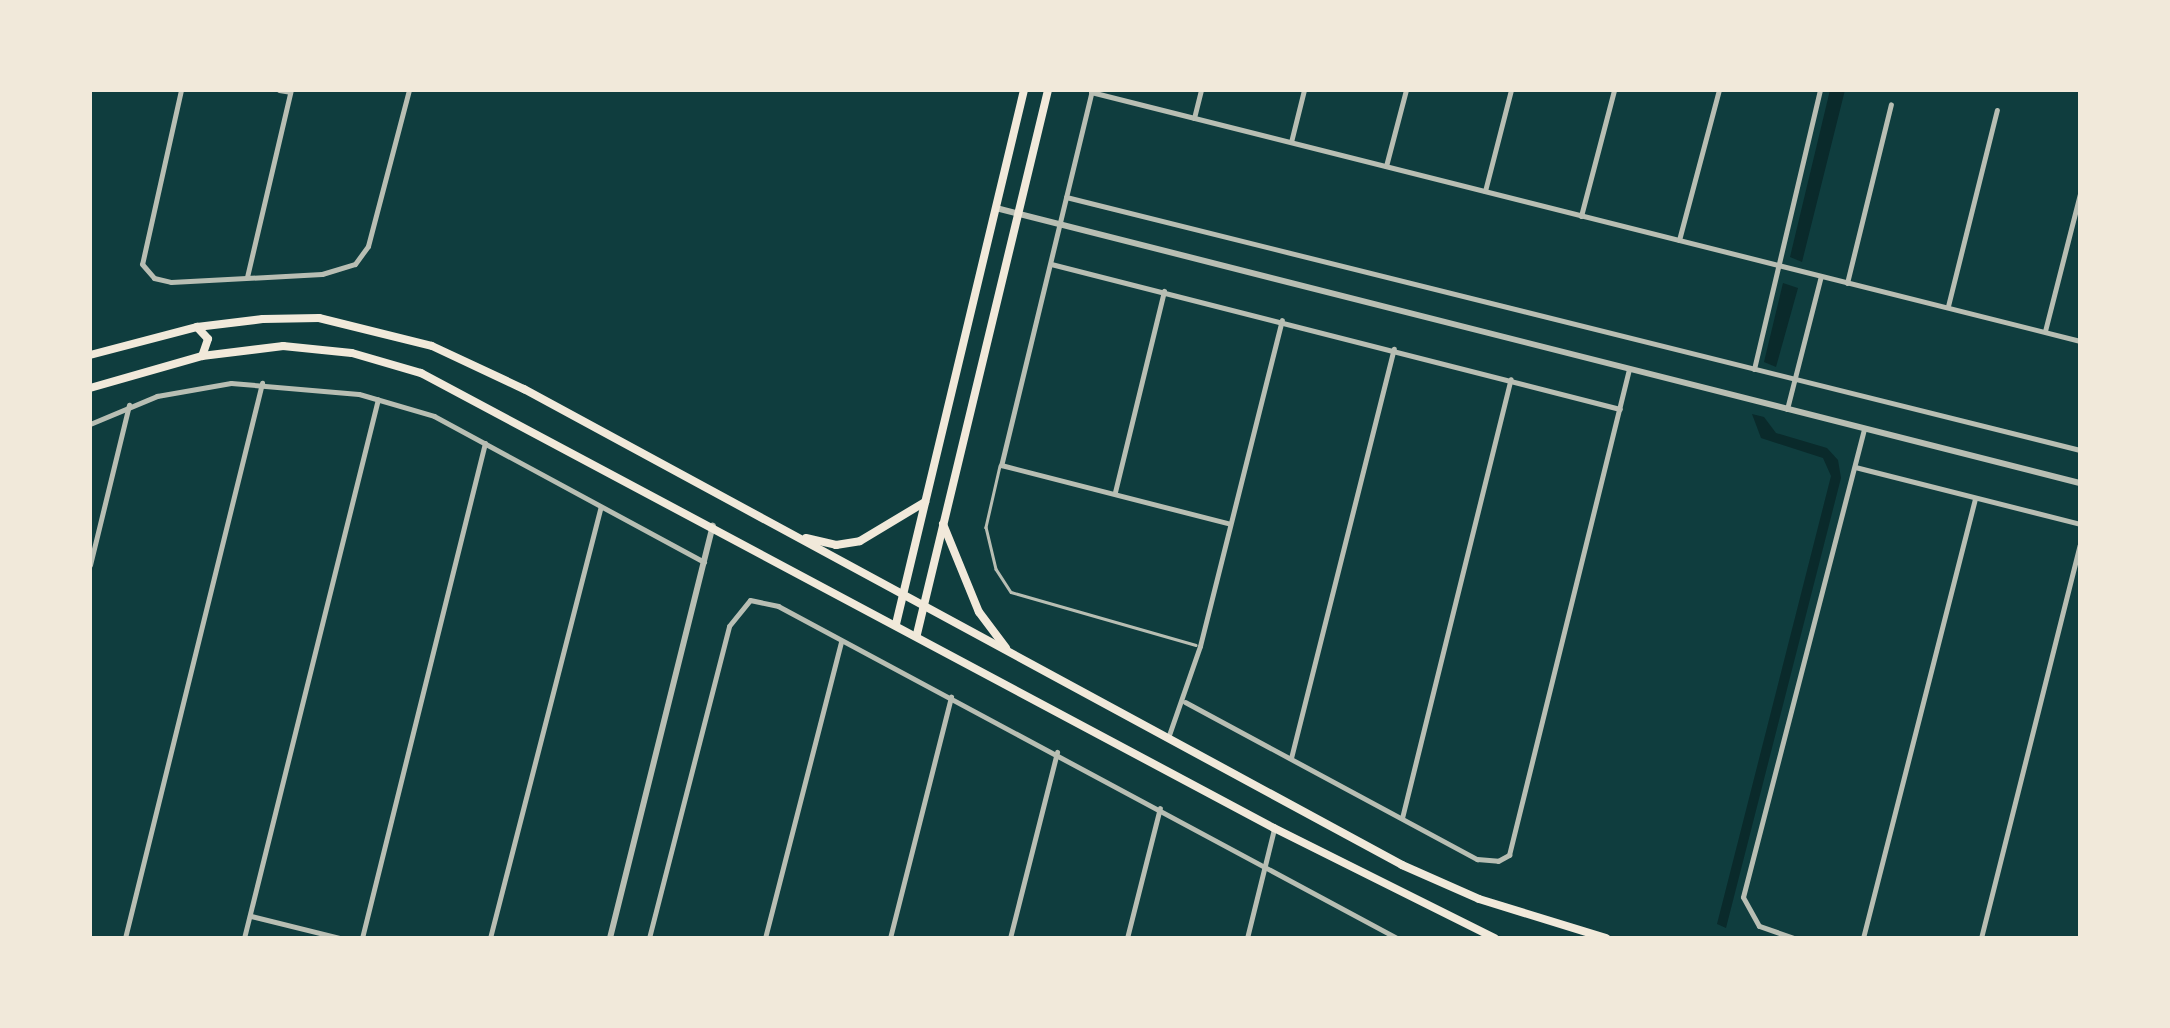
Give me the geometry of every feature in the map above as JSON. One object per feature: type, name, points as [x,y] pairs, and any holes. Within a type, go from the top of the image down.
[{"type":"main road","points":[[896,624],[1024,90]]},
{"type":"main road","points":[[917,634],[1048,90]]},
{"type":"main road","points":[[90,356],[197,327],[319,318],[432,346],[1169,735],[1402,866],[1480,899],[1606,938]]},
{"type":"main road","points":[[197,327],[208,339],[202,356]]},
{"type":"main road","points":[[90,388],[202,356],[317,347],[422,372],[1274,828],[1494,938]]},
{"type":"main road","points":[[794,536],[836,545],[860,541],[925,502]]},
{"type":"main road","points":[[943,524],[979,612],[1008,650]]},
{"type":"street","points":[[181,90],[143,253],[146,274],[162,281],[334,272],[355,264],[368,246],[409,90]]},
{"type":"street","points":[[247,278],[291,91],[279,90]]},
{"type":"street","points":[[1194,118],[1200,90]]},
{"type":"street","points":[[1291,142],[1304,90]]},
{"type":"street","points":[[1386,166],[1406,90]]},
{"type":"street","points":[[1485,192],[1511,90]]},
{"type":"street","points":[[1582,216],[1614,90]]},
{"type":"street","points":[[1679,240],[1719,90]]},
{"type":"street","points":[[1754,369],[1820,90]]},
{"type":"street","points":[[1230,524],[1001,465],[1092,91],[2080,341]]},
{"type":"street","points":[[1847,283],[1890,104]]},
{"type":"street","points":[[1948,308],[1997,110]]},
{"type":"street","points":[[2045,332],[2080,194]]},
{"type":"street","points":[[1066,197],[2080,450]]},
{"type":"street","points":[[996,208],[2080,482]]},
{"type":"street","points":[[1050,264],[1620,409]]},
{"type":"street","points":[[1787,409],[1821,276]]},
{"type":"street","points":[[1115,493],[1164,291]]},
{"type":"street","points":[[1169,735],[1185,702],[1282,320]]},
{"type":"street","points":[[1290,758],[1394,349]]},
{"type":"street","points":[[1185,702],[1487,862],[1498,862],[1512,846],[1630,369]]},
{"type":"street","points":[[1402,818],[1511,379]]},
{"type":"street","points":[[90,424],[130,406],[198,387],[262,383],[378,398],[434,416],[704,562]]},
{"type":"street","points":[[124,938],[262,383]]},
{"type":"street","points":[[244,938],[378,398]]},
{"type":"street","points":[[90,564],[130,406]]},
{"type":"street","points":[[1794,938],[1759,926],[1744,897],[1864,428]]},
{"type":"street","points":[[362,938],[485,443]]},
{"type":"street","points":[[1854,466],[2080,524]]},
{"type":"street","points":[[1863,938],[1975,498]]},
{"type":"street","points":[[490,938],[601,507]]},
{"type":"street","points":[[610,938],[713,525]]},
{"type":"street","points":[[1980,938],[2080,545]]},
{"type":"street","points":[[649,938],[729,626],[740,605],[763,601],[1057,752],[1397,938]]},
{"type":"street","points":[[765,938],[841,641]]},
{"type":"street","points":[[890,938],[950,697]]},
{"type":"street","points":[[1010,938],[1057,752]]},
{"type":"street","points":[[1128,938],[1160,808]]},
{"type":"street","points":[[1248,938],[1274,828]]},
{"type":"street","points":[[250,916],[340,938]]},
{"type":"lane","points":[[1001,465],[986,526],[996,569],[1011,592],[1200,646]]},
{"type":"water","points":[[1830,90],[1845,90],[1802,262],[1790,257]]},
{"type":"water","points":[[1783,283],[1798,288],[1776,367],[1764,362]]},
{"type":"water","points":[[1752,414],[1764,417],[1776,433],[1827,448],[1838,460],[1841,478],[1726,928],[1717,924],[1831,476],[1823,458],[1761,438]]}]
